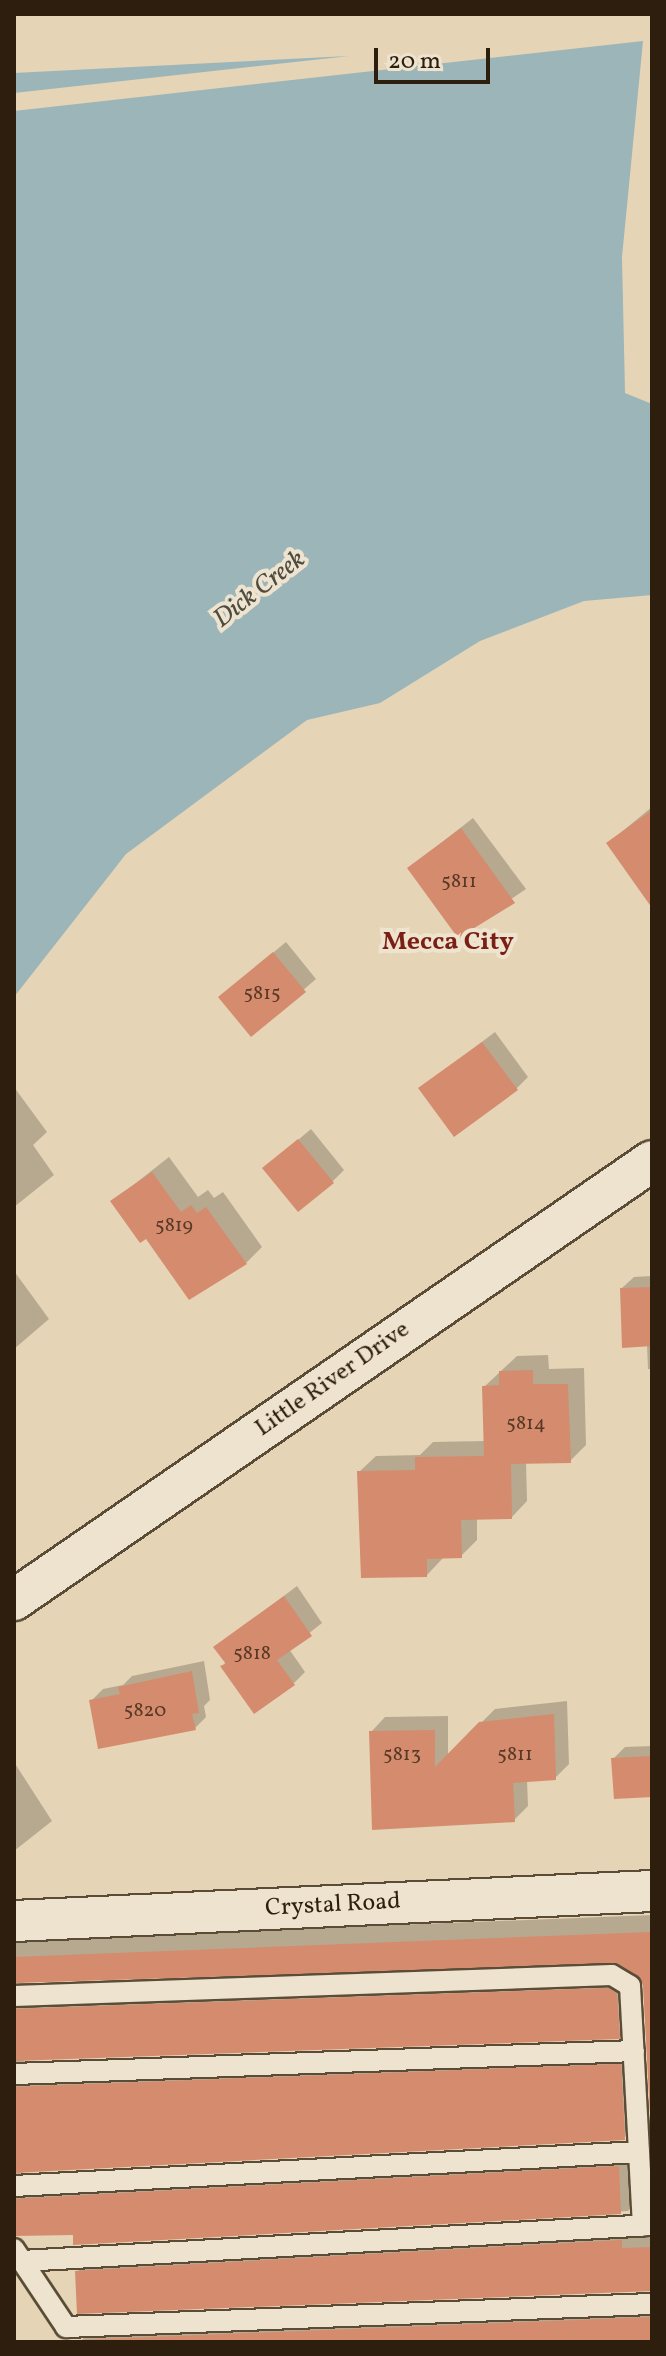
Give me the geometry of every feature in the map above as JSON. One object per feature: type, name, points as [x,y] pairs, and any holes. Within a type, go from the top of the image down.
[{"type":"street","name":"Little River Drive","points":[[14,1600],[652,1161]]},
{"type":"street","name":"Crystal Road","points":[[14,1921],[652,1891]]},
{"type":"lane","points":[[14,1996],[612,1975],[630,1986],[639,2152],[647,2226],[18,2255]]},
{"type":"lane","points":[[14,2074],[634,2051]]},
{"type":"lane","points":[[14,2186],[639,2152]]},
{"type":"lane","points":[[18,2255],[66,2327],[652,2304]]},
{"type":"water","name":"Dick Creek","points":[[643,41],[622,257],[625,393],[652,404],[652,595],[584,601],[480,641],[380,703],[307,720],[126,854],[14,997],[14,111]]},
{"type":"water","points":[[349,56],[14,93],[14,73]]},
{"type":"building","points":[[652,810],[652,908],[606,843]]},
{"type":"building","points":[[461,828],[515,903],[458,938],[407,868]]},
{"type":"building","points":[[273,952],[306,992],[251,1037],[218,997]]},
{"type":"building","points":[[482,1042],[518,1090],[454,1137],[418,1088]]},
{"type":"building","points":[[298,1139],[334,1183],[298,1212],[262,1168]]},
{"type":"building","points":[[152,1172],[181,1212],[191,1205],[197,1213],[206,1207],[247,1264],[189,1300],[146,1239],[140,1243],[110,1201]]},
{"type":"building","points":[[652,1287],[652,1346],[622,1348],[620,1288]]},
{"type":"building","points":[[533,1370],[533,1384],[568,1384],[571,1463],[511,1464],[512,1519],[461,1520],[462,1558],[427,1559],[427,1577],[361,1578],[357,1471],[415,1470],[415,1457],[484,1456],[482,1386],[499,1385],[499,1371]]},
{"type":"building","points":[[284,1596],[312,1636],[277,1660],[295,1685],[254,1714],[220,1666],[226,1664],[213,1647]]},
{"type":"building","points":[[192,1671],[199,1713],[192,1714],[196,1730],[98,1749],[89,1700],[120,1694],[118,1687]]},
{"type":"building","points":[[554,1714],[556,1780],[513,1783],[515,1822],[372,1830],[369,1731],[435,1730],[435,1767],[479,1722]]},
{"type":"building","points":[[652,1756],[652,1797],[614,1799],[611,1758]]},
{"type":"building","points":[[651,1932],[652,2152],[643,1985],[618,1964],[14,1983],[14,1957]]},
{"type":"building","points":[[609,1988],[617,1994],[620,2039],[14,2061],[14,2009]]},
{"type":"building","points":[[621,2064],[625,2140],[14,2173],[14,2087]]},
{"type":"building","points":[[619,2166],[621,2214],[73,2245],[73,2235],[14,2236],[14,2199]]},
{"type":"building","points":[[622,2240],[622,2248],[652,2247],[652,2291],[77,2314],[75,2271]]},
{"type":"building","points":[[652,2317],[652,2342],[78,2340]]},
{"type":"district","name":"Mecca City","points":[[448,943]]}]
